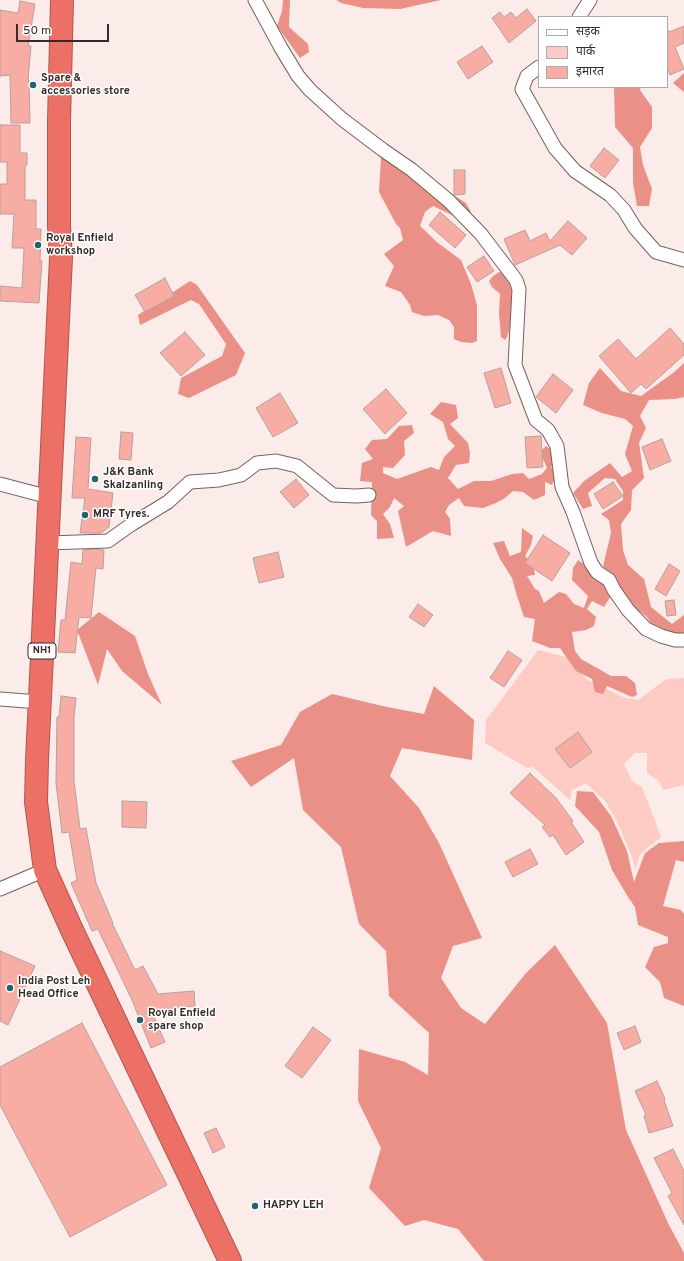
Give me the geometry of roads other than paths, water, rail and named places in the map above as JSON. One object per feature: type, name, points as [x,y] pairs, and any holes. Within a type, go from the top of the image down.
[{"type":"highway","name":"NH1","points":[[62,0],[59,121],[59,226],[61,258],[39,702],[36,802],[45,870],[71,928],[230,1261]]},
{"type":"street","points":[[255,0],[298,76],[310,90],[342,119],[412,170],[449,201],[481,234],[516,280],[519,289],[515,365],[536,420],[548,430],[557,446],[562,487],[576,519],[591,563],[597,572],[609,580],[628,610],[646,629],[661,636],[676,640],[684,640]]},
{"type":"street","points":[[580,16],[590,0]]},
{"type":"street","points":[[538,68],[527,76],[522,89],[555,148],[575,170],[610,195],[624,210],[635,228],[656,252],[684,260]]},
{"type":"street","points":[[47,543],[108,541],[168,502],[190,482],[219,480],[241,475],[257,463],[276,461],[297,466],[333,495],[369,495]]},
{"type":"street","points":[[0,484],[49,497]]},
{"type":"street","points":[[0,699],[39,702]]},
{"type":"street","points":[[0,888],[45,870]]},
{"type":"place","name":"Spare & accessories store","points":[[33,85]]},
{"type":"place","name":"Royal Enfield workshop","points":[[38,245]]},
{"type":"place","name":"J&K Bank Skalzanling","points":[[95,479]]},
{"type":"place","name":"MRF Tyres.","points":[[85,515]]},
{"type":"place","name":"India Post Leh Head Office","points":[[10,988]]},
{"type":"place","name":"Royal Enfield spare shop","points":[[140,1020]]},
{"type":"place","name":"HAPPY LEH","points":[[255,1206]]}]
